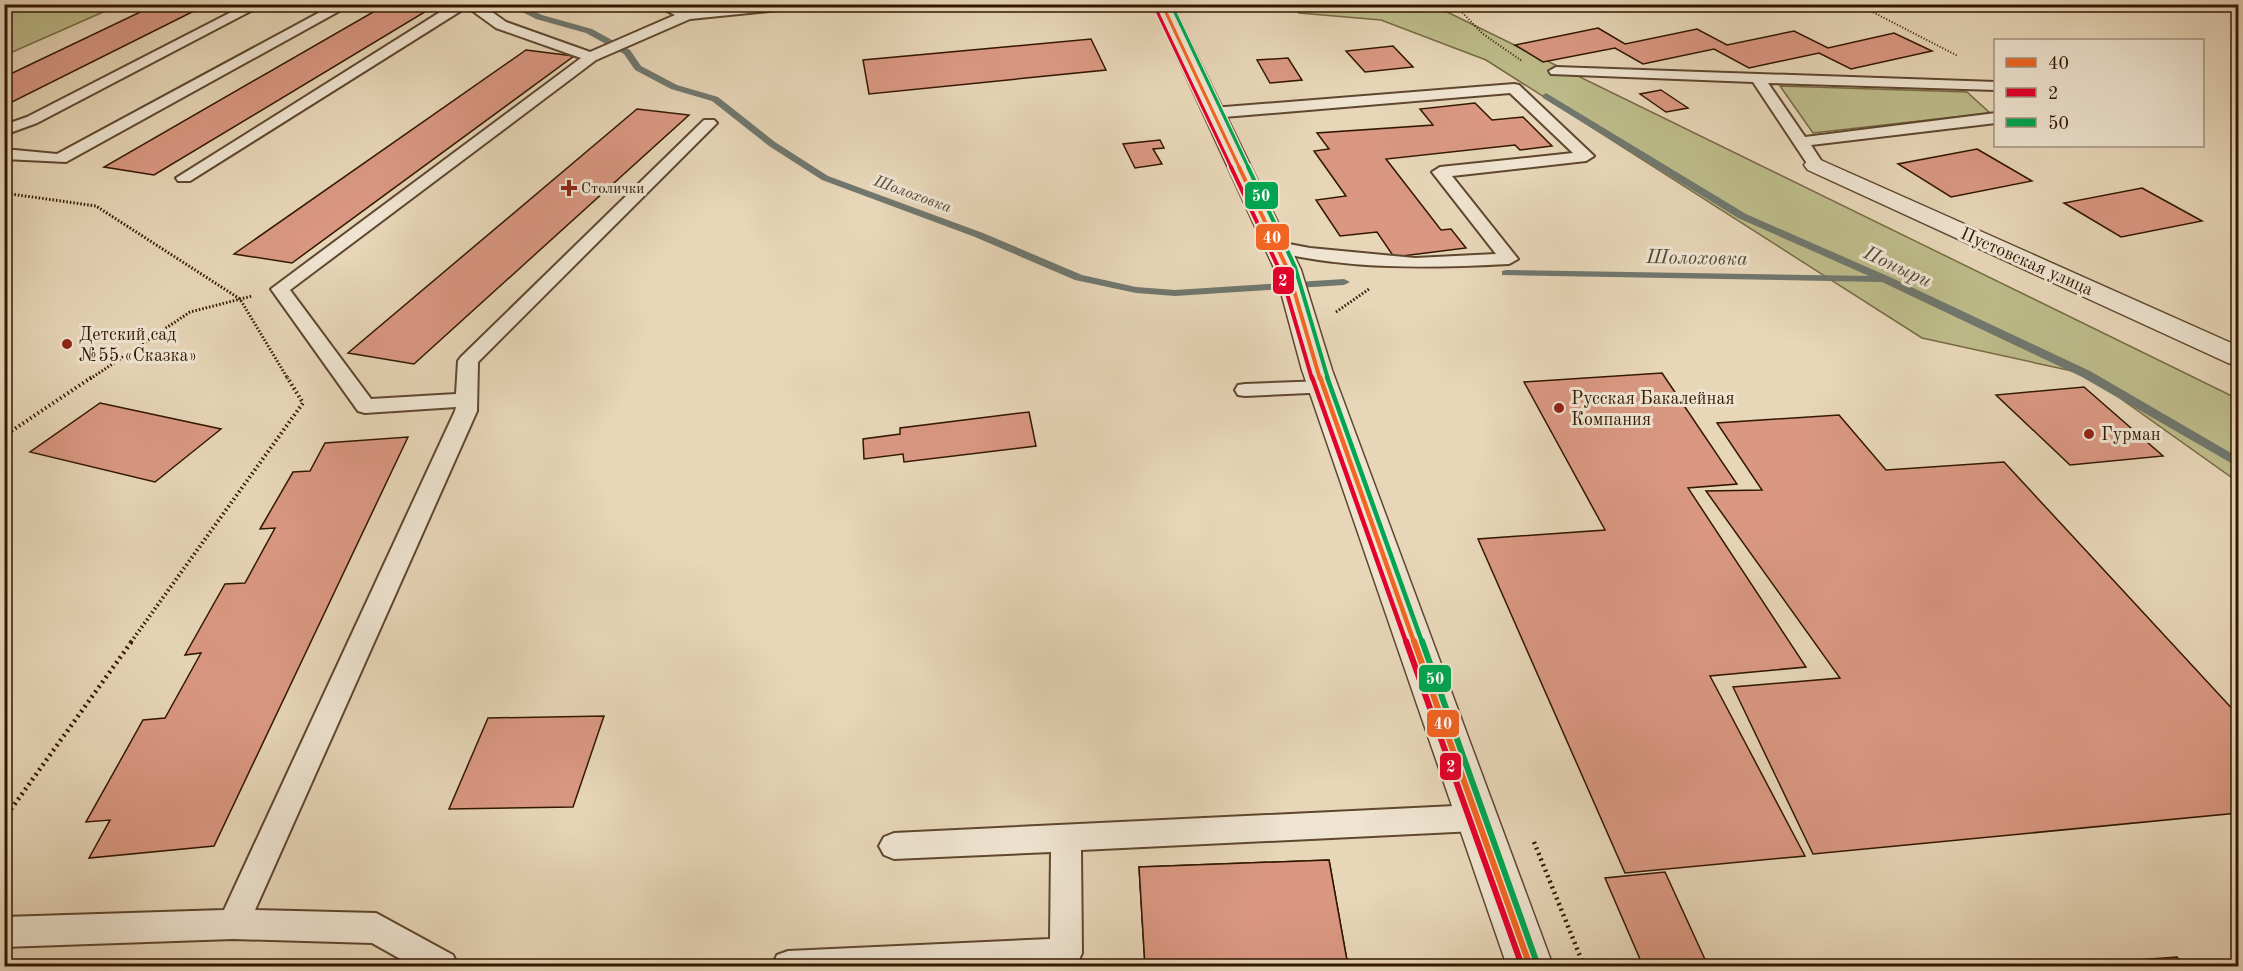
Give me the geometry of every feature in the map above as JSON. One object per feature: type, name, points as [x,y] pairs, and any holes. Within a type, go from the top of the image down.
[{"type":"street","points":[[1162,4],[1288,273],[1324,387],[1475,818],[1530,966]]},
{"type":"street","name":"Пустовская улица","points":[[1816,165],[2238,357]]},
{"type":"lane","points":[[4,130],[32,120],[258,4]]},
{"type":"lane","points":[[4,154],[60,159],[346,4]]},
{"type":"lane","points":[[184,178],[463,4]]},
{"type":"lane","points":[[472,4],[501,25],[591,57]]},
{"type":"lane","points":[[660,4],[687,15]]},
{"type":"lane","points":[[467,400],[364,406],[280,289],[591,57],[687,15],[798,4]]},
{"type":"lane","points":[[1556,71],[1994,86]]},
{"type":"lane","points":[[1758,78],[1816,165]]},
{"type":"lane","points":[[1212,113],[1514,88],[1586,156],[1440,172],[1509,259],[1415,263],[1310,253],[1288,273]]},
{"type":"lane","points":[[1800,142],[1994,118]]},
{"type":"lane","points":[[232,924],[466,411],[468,361],[709,123]]},
{"type":"lane","points":[[1245,390],[1324,387]]},
{"type":"lane","points":[[894,846],[1475,818]]},
{"type":"lane","points":[[789,966],[1066,953],[1066,837]]},
{"type":"lane","points":[[4,932],[232,924],[376,928],[442,966]]},
{"type":"path","points":[[1454,4],[1483,34],[1532,67],[1556,71]]},
{"type":"path","points":[[1857,4],[1967,62]]},
{"type":"path","points":[[4,193],[96,206],[240,299],[303,403],[4,819]]},
{"type":"path","points":[[4,436],[190,312],[280,289]]},
{"type":"shaded area","points":[[1422,4],[1441,9],[2238,399],[2238,482],[2086,374],[1922,338],[1486,60],[1381,20],[1299,13],[1289,5]]},
{"type":"shaded area","points":[[4,5],[119,5],[8,54],[5,53]]},
{"type":"shaded area","points":[[1780,86],[1967,92],[1990,113],[1813,133]]},
{"type":"building","points":[[157,4],[208,4],[8,104],[4,103],[4,77]]},
{"type":"building","points":[[387,4],[438,4],[154,175],[104,167]]},
{"type":"building","points":[[1970,4],[2115,4],[2119,7],[2017,9]]},
{"type":"building","points":[[1598,28],[1625,44],[1697,29],[1727,45],[1794,31],[1828,48],[1894,33],[1932,51],[1851,69],[1819,53],[1749,68],[1714,49],[1643,64],[1615,48],[1543,62],[1515,45]]},
{"type":"building","points":[[1091,39],[1106,70],[869,94],[863,60]]},
{"type":"building","points":[[1393,46],[1413,67],[1365,72],[1346,51]]},
{"type":"building","points":[[526,50],[574,56],[292,263],[234,254]]},
{"type":"building","points":[[1288,58],[1302,80],[1270,83],[1257,60]]},
{"type":"building","points":[[1661,90],[1688,108],[1666,112],[1640,94]]},
{"type":"building","points":[[1475,103],[1492,120],[1523,117],[1552,146],[1520,150],[1515,145],[1386,159],[1441,230],[1451,229],[1466,248],[1394,257],[1377,232],[1340,236],[1316,200],[1346,196],[1314,151],[1329,149],[1317,133],[1433,125],[1420,109]]},
{"type":"building","points":[[637,109],[689,115],[414,364],[348,353]]},
{"type":"building","points":[[1160,140],[1164,148],[1153,149],[1162,164],[1135,168],[1123,144]]},
{"type":"building","points":[[1977,149],[2032,181],[1951,197],[1898,164]]},
{"type":"building","points":[[2142,188],[2202,221],[2121,237],[2064,203]]},
{"type":"building","points":[[1662,373],[1737,484],[1688,488],[1806,667],[1710,676],[1805,856],[1625,873],[1478,539],[1605,530],[1524,382]]},
{"type":"building","points":[[2084,387],[2163,456],[2070,465],[1996,395]]},
{"type":"building","points":[[100,403],[221,429],[155,482],[30,452]]},
{"type":"building","points":[[1029,412],[1036,446],[904,462],[903,454],[864,459],[863,439],[900,434],[900,428]]},
{"type":"building","points":[[1839,415],[1886,470],[2004,462],[2238,715],[2238,813],[1813,854],[1733,687],[1840,678],[1706,491],[1762,490],[1717,423]]},
{"type":"building","points":[[408,437],[214,846],[89,858],[110,820],[86,822],[143,720],[165,718],[201,653],[185,655],[225,584],[245,583],[275,528],[260,529],[293,472],[310,471],[325,443]]},
{"type":"building","points":[[604,716],[573,807],[449,809],[488,718]]},
{"type":"building","points":[[1329,860],[1348,966],[1145,966],[1139,867]]},
{"type":"building","points":[[1329,860],[1348,966],[1145,966],[1139,867]]},
{"type":"building","points":[[1665,872],[1708,966],[1643,966],[1605,878]]},
{"type":"building","points":[[2177,957],[2184,966],[2055,966]]},
{"type":"waterway","name":"Шолоховка","points":[[511,4],[539,17],[589,31],[627,52],[638,68],[674,87],[715,99],[772,144],[825,178],[979,235],[1079,278],[1136,290],[1175,293],[1344,282]]},
{"type":"waterway","name":"Поныри","points":[[1546,96],[1742,216],[1888,280],[2086,374],[2238,463]]},
{"type":"waterway","name":"Шолоховка","points":[[1506,273],[1879,279]]},
{"type":"transit line","name":"40","points":[[1162,4],[1288,270],[1317,370],[1530,966]]},
{"type":"transit line","name":"50","points":[[1171,4],[1295,267],[1324,368],[1537,963]]},
{"type":"transit line","name":"2","points":[[1155,7],[1281,273],[1310,373],[1522,966]]},
{"type":"place","name":"Столички","points":[[569,188]]},
{"type":"place","name":"Детский сад №55 «Сказка»","points":[[67,344]]},
{"type":"place","name":"Русская Бакалейная Компания","points":[[1559,408]]},
{"type":"place","name":"Гурман","points":[[2089,434]]}]
